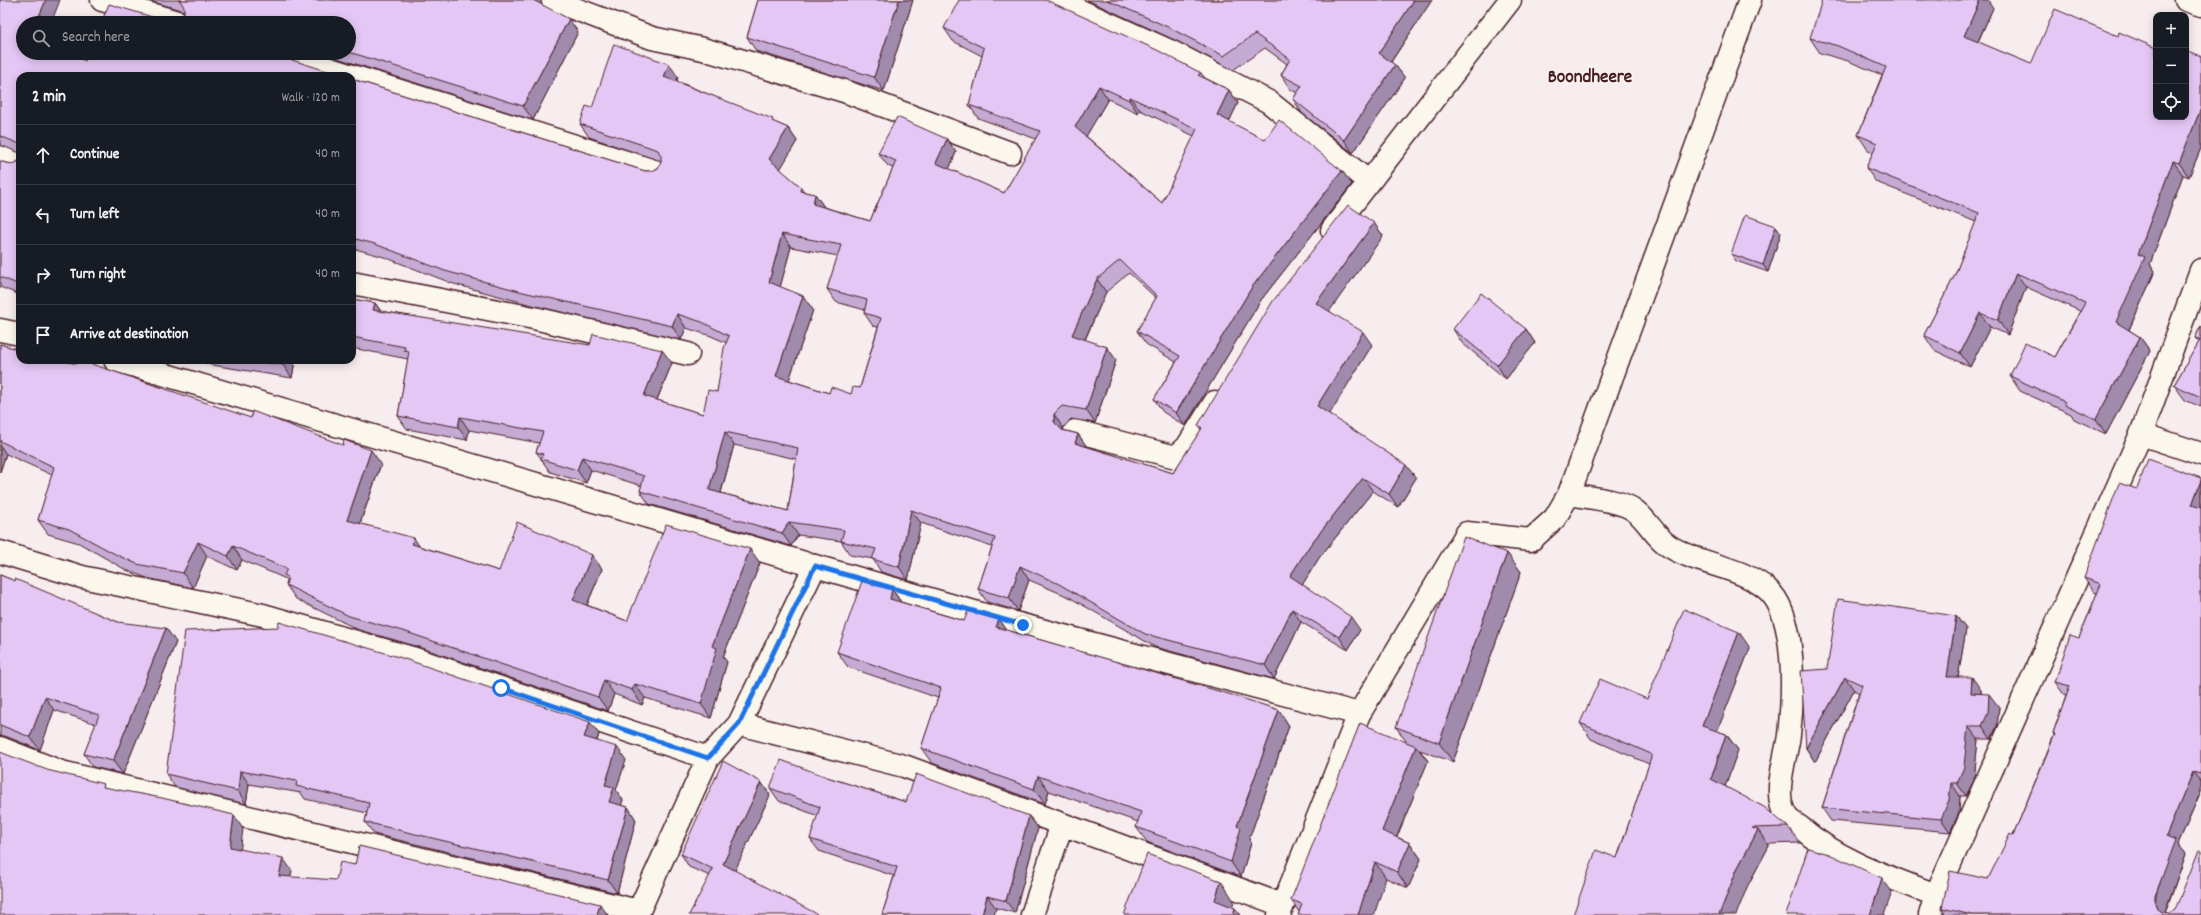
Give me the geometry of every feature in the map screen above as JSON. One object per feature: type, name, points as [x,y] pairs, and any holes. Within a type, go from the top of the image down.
[{"type":"street","points":[[102,0],[157,16]]},
{"type":"street","points":[[1056,0],[1172,52],[1269,102],[1369,182]]},
{"type":"street","points":[[1321,245],[1510,0]]},
{"type":"street","points":[[739,724],[904,766],[1062,824],[1281,910],[1359,714],[1467,533],[1531,540],[1555,518],[1570,494],[1750,0]]},
{"type":"street","points":[[2186,0],[2201,5]]},
{"type":"street","points":[[566,3],[652,38],[703,49],[844,91],[1010,153]]},
{"type":"street","points":[[301,60],[339,72]]},
{"type":"street","points":[[356,77],[658,172]]},
{"type":"street","points":[[0,157],[16,163]]},
{"type":"street","points":[[1570,494],[1606,500],[1633,509],[1668,546],[1752,579],[1768,590],[1781,608],[1788,633],[1791,688],[1789,735],[1780,796],[1786,816],[1821,846],[1884,875],[1933,905],[2141,434],[2201,270]]},
{"type":"street","points":[[356,283],[534,318],[688,354]]},
{"type":"street","points":[[0,330],[16,333]]},
{"type":"street","points":[[129,364],[992,617],[1359,714]]},
{"type":"street","points":[[1075,431],[1176,457],[1187,447],[1224,387]]},
{"type":"street","points":[[2141,434],[2201,454]]},
{"type":"street","points":[[0,552],[82,577],[263,615],[412,658],[708,758]]},
{"type":"street","points":[[0,748],[61,772],[637,913],[708,758],[739,724],[815,566]]},
{"type":"street","points":[[1032,915],[1062,824]]},
{"type":"building","points":[[0,0],[46,0],[39,16],[16,16],[16,60],[292,60],[330,72],[16,72],[16,142],[0,136]]},
{"type":"building","points":[[179,0],[533,0],[569,19],[523,106],[356,54],[356,16],[182,16],[184,14],[184,7]]},
{"type":"building","points":[[758,0],[899,0],[874,77],[747,37]]},
{"type":"building","points":[[959,0],[1046,0],[1157,50],[1201,73],[1198,75],[1229,90],[1217,115],[1265,140],[1279,120],[1342,171],[1252,287],[1176,413],[1154,399],[1180,356],[1137,331],[1157,296],[1120,260],[1097,279],[1072,335],[1107,347],[1086,410],[1062,406],[1054,414],[1054,422],[1062,430],[1078,434],[1075,443],[1173,473],[1202,428],[1198,425],[1273,301],[1348,205],[1374,223],[1316,303],[1363,332],[1317,406],[1406,465],[1389,494],[1363,478],[1310,545],[1290,576],[1351,617],[1339,637],[1292,609],[1265,665],[1145,634],[1059,584],[1020,566],[1009,598],[978,589],[995,538],[911,510],[899,567],[872,559],[876,549],[841,541],[844,530],[789,522],[782,533],[640,491],[644,476],[582,457],[577,470],[541,459],[543,454],[536,452],[543,432],[460,417],[458,427],[398,416],[409,351],[404,350],[405,347],[356,338],[356,300],[375,303],[373,310],[590,345],[593,334],[662,350],[644,396],[703,414],[708,390],[717,392],[724,348],[729,336],[702,322],[677,314],[672,326],[523,292],[445,271],[375,244],[356,239],[356,80],[645,171],[652,171],[658,168],[661,162],[661,156],[658,150],[580,124],[586,106],[592,108],[614,44],[669,64],[664,77],[773,119],[772,121],[788,128],[769,159],[801,187],[800,191],[815,194],[813,204],[870,221],[896,161],[878,153],[897,117],[947,139],[936,163],[1004,193],[1040,131],[969,105],[984,48],[944,28]],"holes":[[[1099,86],[1129,100],[1130,97],[1197,129],[1162,203],[1075,127]],[[782,234],[841,245],[827,289],[867,300],[864,313],[881,318],[860,388],[853,387],[851,394],[831,387],[829,393],[776,376],[803,296],[769,282]],[[725,432],[798,448],[788,511],[709,490]]]},
{"type":"building","points":[[1107,0],[1414,0],[1379,53],[1395,65],[1344,140],[1293,99],[1302,86],[1281,75],[1290,59],[1255,34],[1224,56],[1168,27]]},
{"type":"building","points":[[1822,0],[1980,0],[1964,36],[2031,64],[2055,9],[2118,36],[2119,32],[2153,47],[2153,120],[2189,120],[2189,51],[2201,56],[2201,108],[2179,163],[2173,161],[2138,254],[2145,257],[2116,322],[2140,337],[2096,419],[2064,404],[2065,402],[2010,376],[2025,343],[2055,357],[2085,303],[2016,273],[1998,320],[1980,313],[1960,353],[1924,335],[1955,275],[1979,213],[1866,168],[1877,143],[1858,135],[1886,67],[1838,46],[1810,38]]},
{"type":"building","points":[[109,4],[149,16],[104,16]]},
{"type":"building","points":[[0,161],[13,164],[16,162],[16,283],[0,277]]},
{"type":"building","points":[[1745,215],[1776,226],[1763,265],[1731,254]]},
{"type":"building","points":[[1481,293],[1526,329],[1497,365],[1453,329]]},
{"type":"building","points":[[2201,326],[2201,397],[2174,385],[2200,340],[2195,338]]},
{"type":"building","points":[[0,344],[16,349],[16,364],[92,364],[251,418],[252,411],[343,445],[344,440],[371,450],[347,520],[414,538],[412,544],[499,571],[517,522],[592,555],[573,600],[627,621],[666,524],[750,549],[712,646],[717,648],[701,704],[635,684],[632,690],[604,680],[598,697],[406,632],[349,616],[286,585],[288,577],[284,575],[287,569],[233,546],[228,556],[198,542],[183,573],[137,564],[69,529],[38,520],[54,467],[0,441]]},
{"type":"building","points":[[2148,459],[2201,478],[2192,505],[2201,508],[2201,770],[2200,774],[2193,772],[2166,836],[2176,840],[2155,896],[2155,903],[2157,908],[2162,912],[2169,913],[2175,910],[2199,850],[2201,850],[2201,915],[1972,915],[1942,908],[1950,871],[1988,879],[2010,834],[2013,836],[2055,734],[2053,733],[2070,686],[2055,682],[2070,635],[2079,638],[2101,584],[2084,578],[2119,483],[2137,489]]},
{"type":"building","points":[[1464,537],[1507,553],[1439,743],[1396,727]]},
{"type":"building","points":[[0,575],[15,581],[15,579],[118,622],[166,628],[113,761],[84,754],[99,715],[45,697],[30,737],[0,725]]},
{"type":"building","points":[[862,581],[892,589],[890,599],[964,621],[968,611],[999,619],[996,627],[1279,710],[1237,826],[1241,828],[1231,862],[1136,827],[1141,812],[1038,776],[1034,789],[921,748],[941,688],[837,652]]},
{"type":"building","points":[[1838,599],[1956,616],[1947,677],[1972,677],[1971,693],[1989,694],[1988,713],[1982,726],[1968,726],[1964,767],[1957,783],[1951,783],[1949,800],[1941,819],[1822,808],[1862,685],[1845,677],[1806,748],[1801,671],[1827,669]]},
{"type":"building","points":[[1684,609],[1739,632],[1702,726],[1726,734],[1711,779],[1764,807],[1788,827],[1752,828],[1758,830],[1737,869],[1719,915],[1573,915],[1596,850],[1617,858],[1651,758],[1651,754],[1580,723],[1600,679],[1647,699]]},
{"type":"building","points":[[279,622],[399,657],[590,722],[584,737],[617,747],[605,785],[614,787],[609,802],[628,807],[608,880],[365,822],[369,803],[296,786],[297,781],[240,771],[238,791],[166,774],[185,631],[278,627]]},
{"type":"building","points":[[1360,723],[1416,746],[1382,831],[1410,843],[1397,872],[1375,862],[1358,915],[1298,915],[1302,904],[1291,900]]},
{"type":"building","points":[[0,752],[47,770],[104,784],[103,787],[162,798],[234,815],[230,847],[283,858],[279,876],[336,880],[340,862],[355,865],[359,846],[600,904],[597,915],[0,915]]},
{"type":"building","points":[[781,760],[830,778],[906,802],[916,774],[1029,816],[1006,901],[987,896],[982,915],[882,915],[897,867],[810,839],[820,807],[770,788]]},
{"type":"building","points":[[723,761],[761,782],[723,864],[817,915],[689,915],[713,869],[681,854]]},
{"type":"building","points":[[1808,848],[1829,854],[1882,878],[1870,915],[1786,915]]},
{"type":"building","points":[[1147,854],[1221,881],[1215,900],[1235,908],[1233,915],[1124,915]]},
{"type":"district","name":"Boondheere","points":[[1590,78]]},
{"type":"route","points":[[501,688],[708,758],[739,724],[815,566],[1023,625]]}]
